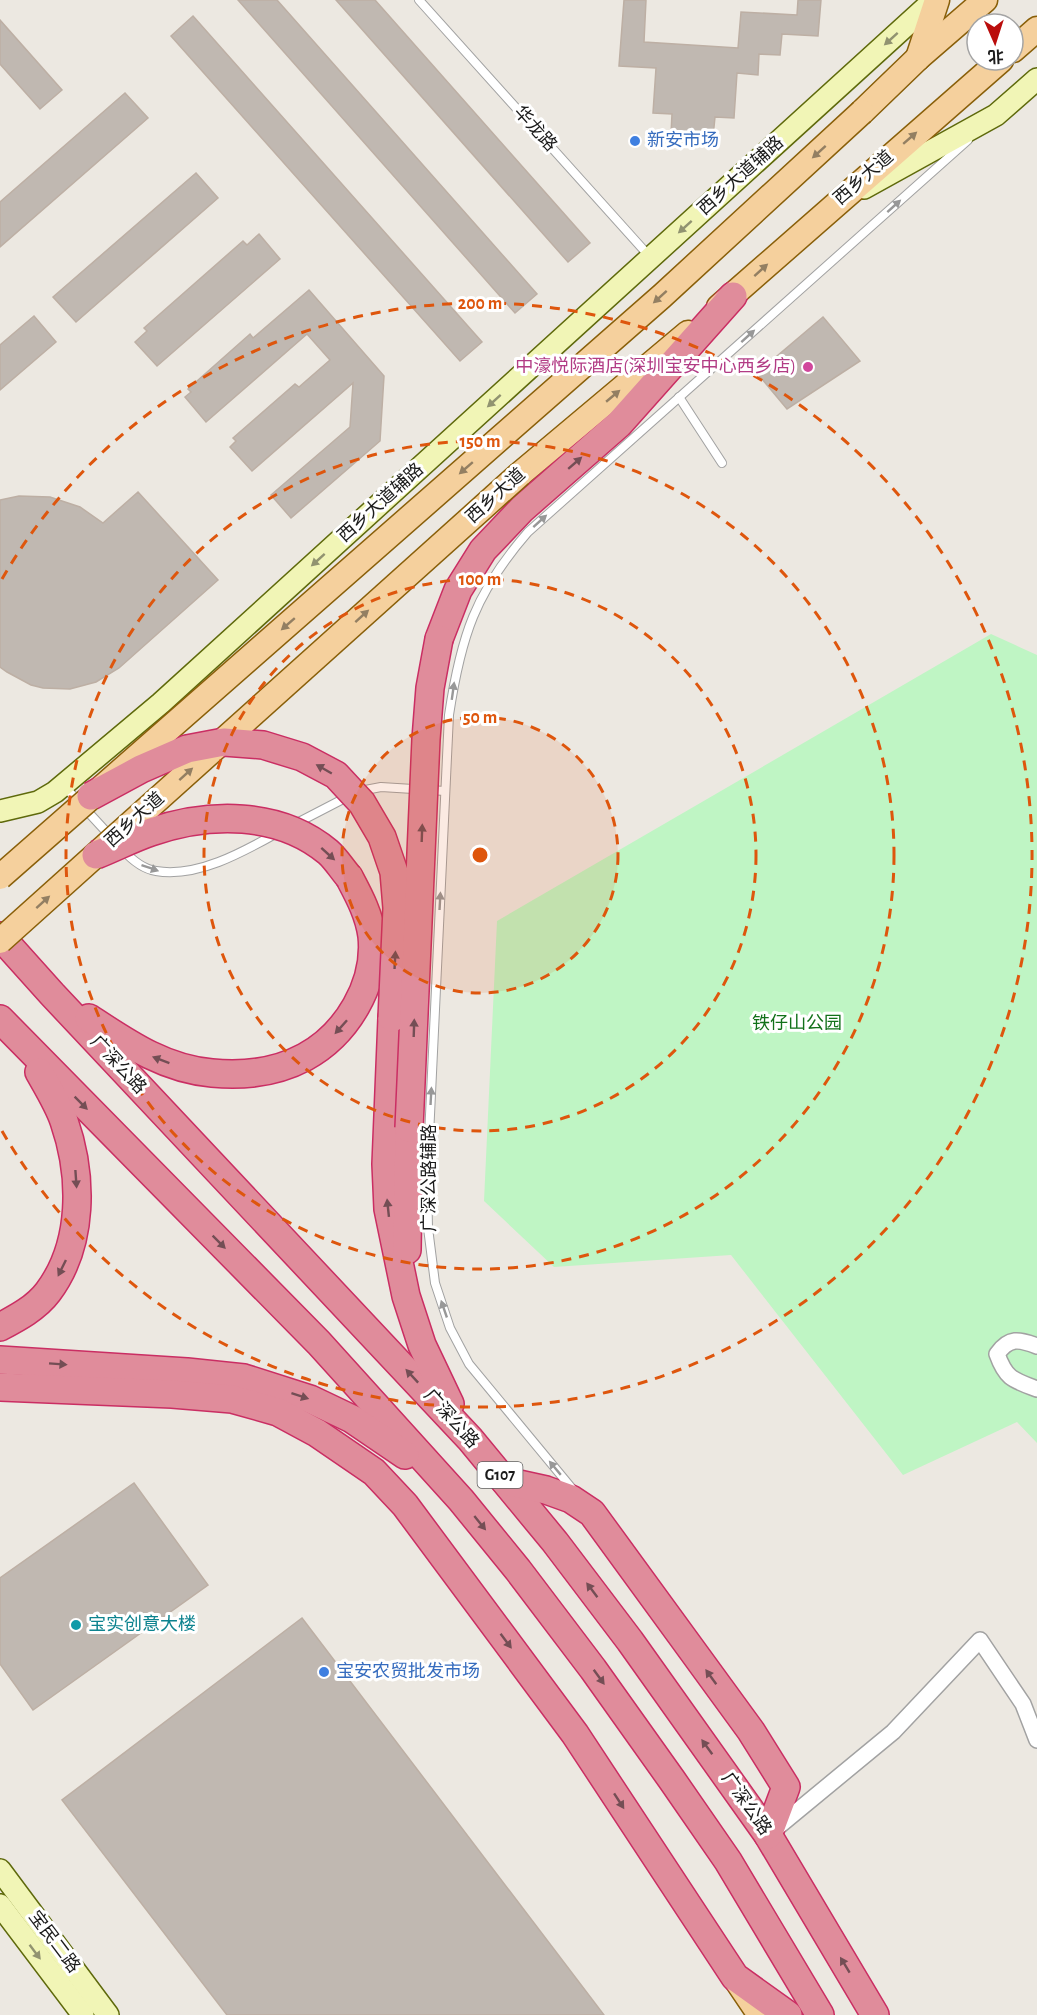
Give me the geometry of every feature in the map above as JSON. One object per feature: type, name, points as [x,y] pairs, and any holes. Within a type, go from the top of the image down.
[{"type":"highway","points":[[406,1296],[409,1128],[426,739],[430,688],[439,639],[458,590],[483,550],[522,509],[619,424],[733,296]]},
{"type":"highway","points":[[91,796],[141,769],[187,749],[224,742],[263,745],[303,756],[336,775],[362,803],[382,837],[394,872],[397,908],[386,1164],[388,1209],[406,1296],[422,1345],[444,1394],[470,1439]]},
{"type":"highway","points":[[52,994],[145,1054],[181,1068],[212,1073],[239,1073],[279,1068],[306,1057],[332,1037],[351,1016],[364,990],[372,965],[372,935],[365,906],[349,877],[329,853],[301,833],[269,822],[232,818],[189,822],[151,832],[96,855]]},
{"type":"highway","name":"广深公路","points":[[0,936],[470,1439],[506,1481],[630,1641],[768,1835],[875,2015]]},
{"type":"highway","points":[[0,1327],[22,1316],[47,1294],[63,1269],[73,1240],[77,1212],[73,1154],[63,1120],[37,1070],[5,1025]]},
{"type":"highway","name":"G107","points":[[5,1025],[319,1343],[461,1500],[525,1579],[593,1669],[672,1780],[728,1862],[820,2015]]},
{"type":"highway","points":[[0,1360],[176,1371],[244,1378],[310,1399],[352,1419],[396,1447],[461,1500]]},
{"type":"highway","points":[[0,1387],[172,1394],[232,1399],[278,1412],[317,1433],[374,1472],[405,1505],[575,1734],[735,1977],[788,2015]]},
{"type":"highway","points":[[506,1481],[546,1490],[571,1499],[592,1513],[751,1731],[786,1787],[768,1835]]},
{"type":"main road","points":[[918,58],[936,0]]},
{"type":"main road","points":[[0,877],[662,296],[918,58],[985,0]]},
{"type":"main road","points":[[1025,40],[1037,29]]},
{"type":"main road","name":"西乡大道","points":[[0,941],[520,474],[733,296],[834,204],[987,72]]},
{"type":"main road","points":[[735,1977],[760,2015]]},
{"type":"street","name":"西乡大道辅路","points":[[0,811],[38,802],[63,785],[161,703],[936,0]]},
{"type":"street","points":[[834,204],[996,115],[1037,79]]},
{"type":"street","points":[[1037,1346],[1021,1340],[1005,1344],[997,1354],[1003,1372],[1018,1382],[1037,1389]]},
{"type":"street","points":[[768,1835],[893,1732],[980,1640],[1023,1704],[1037,1740]]},
{"type":"street","name":"宝民二路","points":[[0,1870],[108,2015]]},
{"type":"street","name":"宝民二路","points":[[0,1905],[82,2015]]},
{"type":"lane","name":"华龙路","points":[[420,0],[651,258]]},
{"type":"lane","points":[[63,785],[131,858],[143,867],[155,871],[174,872],[193,869],[236,854],[358,791],[381,787],[445,791],[449,716],[455,674],[466,631],[493,576],[528,532],[996,115]]},
{"type":"lane","points":[[679,397],[722,463]]},
{"type":"lane","name":"广深公路辅路","points":[[445,791],[427,1178],[428,1227],[435,1283],[450,1328],[469,1364],[592,1513]]},
{"type":"lane","points":[[414,1532],[485,1612]]},
{"type":"green space","name":"铁仔山公园","points":[[991,634],[1037,655],[1037,1443],[1017,1422],[903,1475],[731,1255],[554,1267],[484,1201],[497,921]]},
{"type":"building","points":[[238,0],[277,0],[537,294],[515,313]]},
{"type":"building","points":[[336,0],[375,0],[590,243],[568,262]]},
{"type":"building","points":[[624,0],[646,0],[644,42],[738,48],[741,12],[797,15],[798,0],[821,0],[818,36],[782,34],[780,55],[759,54],[758,75],[737,73],[734,118],[715,117],[713,137],[671,134],[672,114],[653,113],[656,68],[619,66]]},
{"type":"building","points":[[193,16],[482,342],[460,361],[171,36]]},
{"type":"building","points":[[0,20],[62,90],[40,109],[0,64]]},
{"type":"building","points":[[125,93],[148,118],[0,247],[0,202]]},
{"type":"building","points":[[196,173],[218,198],[76,322],[53,297]]},
{"type":"building","points":[[259,234],[280,259],[157,366],[135,342],[147,331],[144,328],[243,241],[247,245]]},
{"type":"building","points":[[309,290],[384,376],[380,441],[291,518],[271,495],[350,427],[353,383],[252,471],[230,447],[236,441],[233,438],[295,384],[299,387],[330,360],[307,334],[206,422],[185,397],[191,392],[188,389],[250,334],[253,338]]},
{"type":"building","points":[[34,316],[56,342],[0,390],[0,345]]},
{"type":"building","name":"中濠悦际酒店(深圳宝安中心西乡店)","points":[[823,317],[860,361],[787,409],[757,373]]},
{"type":"building","points":[[138,492],[218,580],[119,668],[96,682],[70,689],[43,688],[31,685],[0,667],[0,500],[19,496],[50,497],[80,507],[103,523]]},
{"type":"building","name":"宝实创意大楼","points":[[134,1483],[208,1585],[33,1710],[0,1664],[0,1578]]},
{"type":"building","name":"宝安农贸批发市场","points":[[302,1618],[604,2015],[227,2015],[62,1800]]},
{"type":"place","name":"新安市场","points":[[635,141]]},
{"type":"place","name":"中濠悦际酒店(深圳宝安中心西乡店)","points":[[808,367]]},
{"type":"place","name":"宝实创意大楼","points":[[76,1625]]},
{"type":"place","name":"宝安农贸批发市场","points":[[324,1672]]}]
